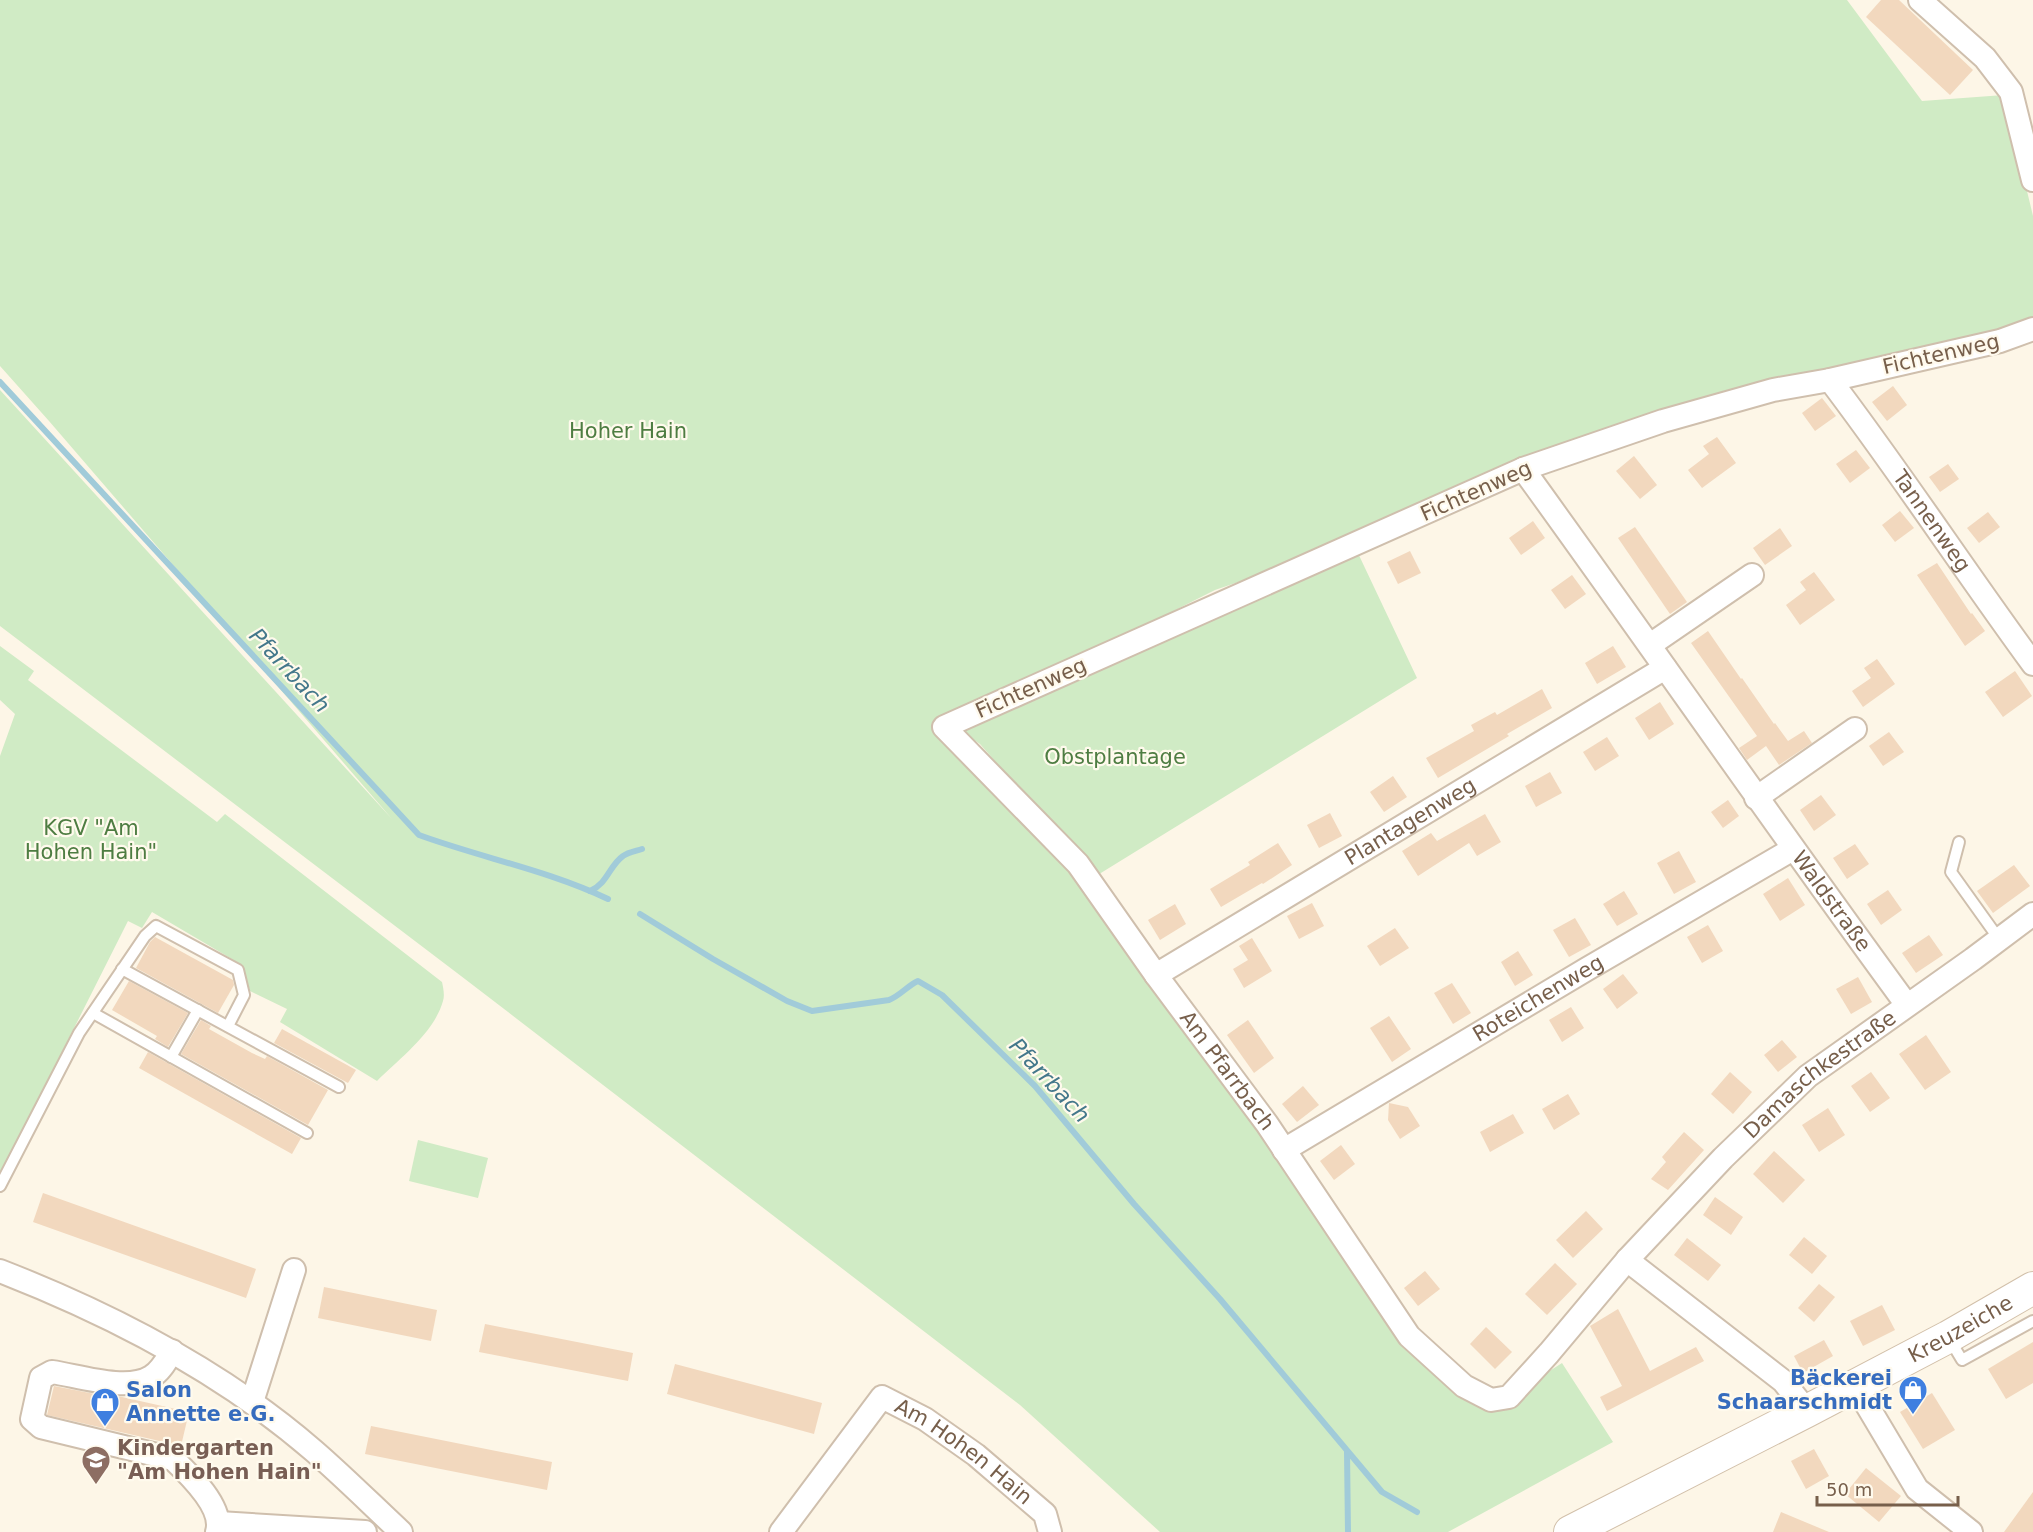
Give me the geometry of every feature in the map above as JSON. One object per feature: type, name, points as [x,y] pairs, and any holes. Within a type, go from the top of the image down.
[{"type":"main road","name":"Kreuzeiche","points":[[1570,1532],[1807,1412],[1948,1337],[2033,1288]]},
{"type":"street","points":[[1920,0],[1985,58],[2011,92],[2033,180]]},
{"type":"street","name":"Fichtenweg","points":[[944,727],[1523,469],[1663,421],[1773,390],[1830,380],[2000,341],[2033,328]]},
{"type":"street","name":"Tannenweg","points":[[1830,380],[1884,451],[2033,664]]},
{"type":"street","name":"Waldstraße","points":[[1523,469],[1650,645],[1756,798],[1907,1005]]},
{"type":"street","points":[[1650,645],[1752,575]]},
{"type":"street","name":"Plantagenweg","points":[[1156,975],[1665,668]]},
{"type":"street","name":"Am Pfarrbach","points":[[944,727],[1078,864],[1156,975],[1267,1124],[1409,1336],[1464,1386],[1491,1400],[1509,1397]]},
{"type":"street","points":[[1756,798],[1855,729]]},
{"type":"street","name":"Roteichenweg","points":[[1284,1150],[1793,849]]},
{"type":"street","name":"Damaschkestraße","points":[[1509,1397],[1627,1260],[1723,1158],[1808,1076],[2033,914]]},
{"type":"street","points":[[1627,1260],[1783,1382],[1807,1412]]},
{"type":"street","points":[[252,1402],[294,1269]]},
{"type":"street","points":[[0,1271],[95,1311],[172,1351],[252,1402],[314,1451],[401,1532]]},
{"type":"street","points":[[172,1351],[159,1371],[141,1382],[114,1383],[52,1372],[41,1378],[32,1419],[41,1427],[173,1459],[204,1493],[218,1528],[364,1532]]},
{"type":"street","points":[[1855,1385],[1917,1489],[1971,1532]]},
{"type":"street","name":"Am Hohen Hain","points":[[781,1532],[882,1397],[925,1419],[976,1455],[1045,1514],[1050,1532]]},
{"type":"lane","points":[[1959,842],[1951,872],[1999,939]]},
{"type":"lane","points":[[0,1186],[79,1033],[145,936],[156,927],[238,970],[244,995],[228,1026]]},
{"type":"lane","points":[[122,969],[339,1087]]},
{"type":"lane","points":[[171,1057],[198,1010]]},
{"type":"lane","points":[[93,1013],[307,1132]]},
{"type":"lane","points":[[1948,1337],[1962,1360],[2033,1321]]},
{"type":"green space","name":"Hoher Hain","points":[[0,0],[1847,0],[1922,101],[2004,95],[2033,216],[2033,326],[1773,390],[1358,541],[1215,590],[944,727],[1078,864],[1409,1336],[1464,1386],[1509,1397],[1562,1363],[1613,1442],[1448,1532],[1160,1532],[1020,1405],[0,626],[0,390],[392,819],[0,366]]},
{"type":"green space","name":"Obstplantage","points":[[1356,549],[1417,678],[1096,876],[980,744],[955,727]]},
{"type":"green space","name":"KGV \"Am Hohen Hain\"","points":[[0,646],[34,671],[28,680],[217,822],[225,814],[442,982],[444,999],[432,1024],[377,1081],[280,1022],[287,1009],[250,991],[242,965],[152,912],[142,928],[128,921],[0,1175],[0,756],[15,714],[0,700]]},
{"type":"green space","points":[[418,1140],[488,1158],[478,1198],[409,1181]]},
{"type":"building","points":[[1881,0],[1899,0],[1973,70],[1950,95],[1866,17]]},
{"type":"building","points":[[1893,386],[1907,405],[1887,421],[1872,402]]},
{"type":"building","points":[[1822,398],[1836,416],[1815,431],[1802,413]]},
{"type":"building","points":[[1717,437],[1736,463],[1702,488],[1688,470],[1709,454],[1703,446]]},
{"type":"building","points":[[1856,450],[1870,468],[1850,483],[1836,464]]},
{"type":"building","points":[[1634,456],[1657,485],[1640,499],[1616,471]]},
{"type":"building","points":[[1948,464],[1959,479],[1940,492],[1929,477]]},
{"type":"building","points":[[1900,511],[1914,528],[1895,542],[1882,525]]},
{"type":"building","points":[[1988,512],[2000,527],[1979,543],[1967,528]]},
{"type":"building","points":[[1533,521],[1545,538],[1521,555],[1509,538]]},
{"type":"building","points":[[1635,527],[1687,602],[1670,614],[1618,538]]},
{"type":"building","points":[[1780,528],[1792,546],[1765,565],[1753,548]]},
{"type":"building","points":[[1410,551],[1421,573],[1398,584],[1387,562]]},
{"type":"building","points":[[1937,563],[1985,631],[1965,646],[1917,575]]},
{"type":"building","points":[[1814,572],[1835,600],[1800,625],[1786,605],[1806,590],[1800,582]]},
{"type":"building","points":[[1572,575],[1586,594],[1565,609],[1551,590]]},
{"type":"building","points":[[1708,631],[1788,741],[1804,731],[1812,743],[1779,765],[1766,746],[1747,760],[1739,748],[1757,736],[1691,643]]},
{"type":"building","points":[[1613,646],[1626,667],[1597,684],[1585,663]]},
{"type":"building","points":[[1877,659],[1895,684],[1863,707],[1852,691],[1871,678],[1864,668]]},
{"type":"building","points":[[2015,671],[2032,696],[2003,717],[1985,692]]},
{"type":"building","points":[[1542,689],[1552,708],[1438,778],[1426,758],[1474,731],[1471,725],[1495,712],[1497,715]]},
{"type":"building","points":[[1660,702],[1674,724],[1649,740],[1635,718]]},
{"type":"building","points":[[1889,732],[1904,752],[1883,766],[1869,746]]},
{"type":"building","points":[[1607,737],[1619,756],[1595,771],[1583,752]]},
{"type":"building","points":[[1550,772],[1562,793],[1536,807],[1525,786]]},
{"type":"building","points":[[1393,776],[1407,797],[1384,812],[1370,792]]},
{"type":"building","points":[[1821,795],[1836,815],[1814,831],[1800,810]]},
{"type":"building","points":[[1728,800],[1739,816],[1723,828],[1711,812]]},
{"type":"building","points":[[1330,813],[1342,836],[1319,848],[1307,825]]},
{"type":"building","points":[[1485,814],[1501,842],[1477,856],[1469,843],[1418,876],[1402,851],[1431,833],[1437,841]]},
{"type":"building","points":[[1278,843],[1292,865],[1221,907],[1210,889],[1250,865],[1248,862]]},
{"type":"building","points":[[1855,844],[1869,864],[1847,879],[1833,858]]},
{"type":"building","points":[[1679,851],[1696,882],[1674,894],[1657,863]]},
{"type":"building","points":[[2014,865],[2030,886],[1993,913],[1977,891]]},
{"type":"building","points":[[1788,878],[1805,905],[1780,921],[1763,894]]},
{"type":"building","points":[[1888,890],[1902,910],[1881,925],[1867,904]]},
{"type":"building","points":[[1624,891],[1638,914],[1617,926],[1603,904]]},
{"type":"building","points":[[1312,903],[1324,926],[1299,939],[1287,916]]},
{"type":"building","points":[[1175,904],[1186,924],[1160,940],[1148,920]]},
{"type":"building","points":[[1575,918],[1591,945],[1569,957],[1553,930]]},
{"type":"building","points":[[1708,925],[1723,951],[1702,963],[1687,937]]},
{"type":"building","points":[[1395,928],[1409,948],[1380,966],[1367,946]]},
{"type":"building","points":[[1929,935],[1943,955],[1916,973],[1902,953]]},
{"type":"building","points":[[155,937],[233,980],[234,985],[218,1013],[136,968]]},
{"type":"building","points":[[1252,938],[1272,971],[1244,988],[1233,969],[1248,960],[1239,946]]},
{"type":"building","points":[[1518,951],[1533,975],[1515,986],[1501,962]]},
{"type":"building","points":[[1623,974],[1638,993],[1617,1009],[1603,989]]},
{"type":"building","points":[[1858,977],[1872,1002],[1851,1014],[1836,989]]},
{"type":"building","points":[[129,981],[188,1013],[168,1047],[155,1039],[157,1036],[112,1010]]},
{"type":"building","points":[[1452,983],[1471,1013],[1453,1024],[1434,993]]},
{"type":"building","points":[[1571,1007],[1584,1028],[1562,1042],[1549,1020]]},
{"type":"building","points":[[1389,1016],[1411,1049],[1392,1062],[1370,1028]]},
{"type":"building","points":[[201,1020],[211,1026],[209,1029],[252,1053],[265,1059],[267,1056],[328,1090],[308,1125],[181,1054]]},
{"type":"building","points":[[1248,1020],[1274,1058],[1254,1073],[1227,1035]]},
{"type":"building","points":[[282,1029],[356,1070],[348,1083],[274,1043]]},
{"type":"building","points":[[1926,1035],[1951,1072],[1925,1090],[1899,1054]]},
{"type":"building","points":[[1782,1040],[1797,1057],[1778,1072],[1764,1055]]},
{"type":"building","points":[[148,1052],[301,1138],[292,1154],[139,1068]]},
{"type":"building","points":[[1730,1072],[1752,1092],[1733,1114],[1711,1094]]},
{"type":"building","points":[[1871,1072],[1890,1098],[1870,1112],[1851,1086]]},
{"type":"building","points":[[1303,1086],[1319,1105],[1297,1122],[1282,1104]]},
{"type":"building","points":[[1568,1094],[1580,1114],[1554,1130],[1542,1109]]},
{"type":"building","points":[[1389,1103],[1408,1107],[1420,1126],[1400,1139],[1388,1120]]},
{"type":"building","points":[[1828,1108],[1845,1135],[1819,1152],[1802,1125]]},
{"type":"building","points":[[1513,1114],[1524,1133],[1490,1152],[1480,1132]]},
{"type":"building","points":[[1684,1132],[1704,1150],[1668,1190],[1651,1179],[1666,1162],[1662,1157]]},
{"type":"building","points":[[1341,1145],[1355,1164],[1334,1180],[1320,1161]]},
{"type":"building","points":[[1774,1151],[1805,1180],[1783,1203],[1753,1174]]},
{"type":"building","points":[[43,1193],[256,1269],[246,1298],[33,1222]]},
{"type":"building","points":[[1715,1197],[1743,1217],[1731,1235],[1703,1215]]},
{"type":"building","points":[[1586,1211],[1603,1229],[1573,1258],[1556,1240]]},
{"type":"building","points":[[1804,1237],[1827,1256],[1812,1274],[1789,1255]]},
{"type":"building","points":[[1687,1238],[1721,1265],[1708,1281],[1674,1255]]},
{"type":"building","points":[[1555,1263],[1577,1284],[1547,1315],[1525,1294]]},
{"type":"building","points":[[1425,1271],[1440,1289],[1418,1306],[1404,1288]]},
{"type":"building","points":[[1819,1284],[1835,1297],[1814,1322],[1798,1308]]},
{"type":"building","points":[[324,1287],[437,1310],[431,1341],[318,1318]]},
{"type":"building","points":[[1882,1305],[1895,1330],[1863,1346],[1850,1321]]},
{"type":"building","points":[[1618,1309],[1650,1371],[1696,1347],[1704,1361],[1607,1411],[1600,1397],[1622,1386],[1590,1326]]},
{"type":"building","points":[[485,1324],[633,1353],[628,1381],[479,1352]]},
{"type":"building","points":[[1486,1327],[1512,1352],[1495,1369],[1470,1344]]},
{"type":"building","points":[[1824,1340],[1833,1356],[1803,1373],[1794,1356]]},
{"type":"building","points":[[2033,1342],[2033,1383],[2006,1399],[1988,1369]]},
{"type":"building","points":[[675,1364],[822,1403],[814,1434],[667,1394]]},
{"type":"building","points":[[54,1386],[122,1397],[189,1412],[181,1446],[47,1415]]},
{"type":"building","points":[[1932,1393],[1955,1430],[1923,1449],[1900,1412]]},
{"type":"building","points":[[371,1426],[552,1462],[547,1490],[365,1454]]},
{"type":"building","points":[[1814,1449],[1829,1476],[1806,1489],[1791,1461]]},
{"type":"building","points":[[1866,1468],[1901,1496],[1879,1522],[1845,1494]]},
{"type":"building","points":[[2033,1492],[2033,1532],[2004,1532]]},
{"type":"building","points":[[1781,1512],[1829,1532],[1773,1532]]},
{"type":"waterway","name":"Pfarrbach","points":[[0,382],[419,835],[562,880],[608,899]]},
{"type":"waterway","points":[[590,891],[601,884],[618,860],[642,849]]},
{"type":"waterway","name":"Pfarrbach","points":[[640,914],[787,1001],[812,1011],[889,1000],[918,981],[942,995],[1035,1086],[1134,1204],[1220,1299],[1382,1492],[1417,1512]]},
{"type":"waterway","name":"Pfarrbach","points":[[1347,1452],[1348,1532]]},
{"type":"place","name":"Bäckerei Schaarschmidt","points":[[1913,1416]]},
{"type":"place","name":"Salon Annette e.G.","points":[[105,1428]]},
{"type":"place","name":"Kindergarten \"Am Hohen Hain\"","points":[[96,1486]]}]
